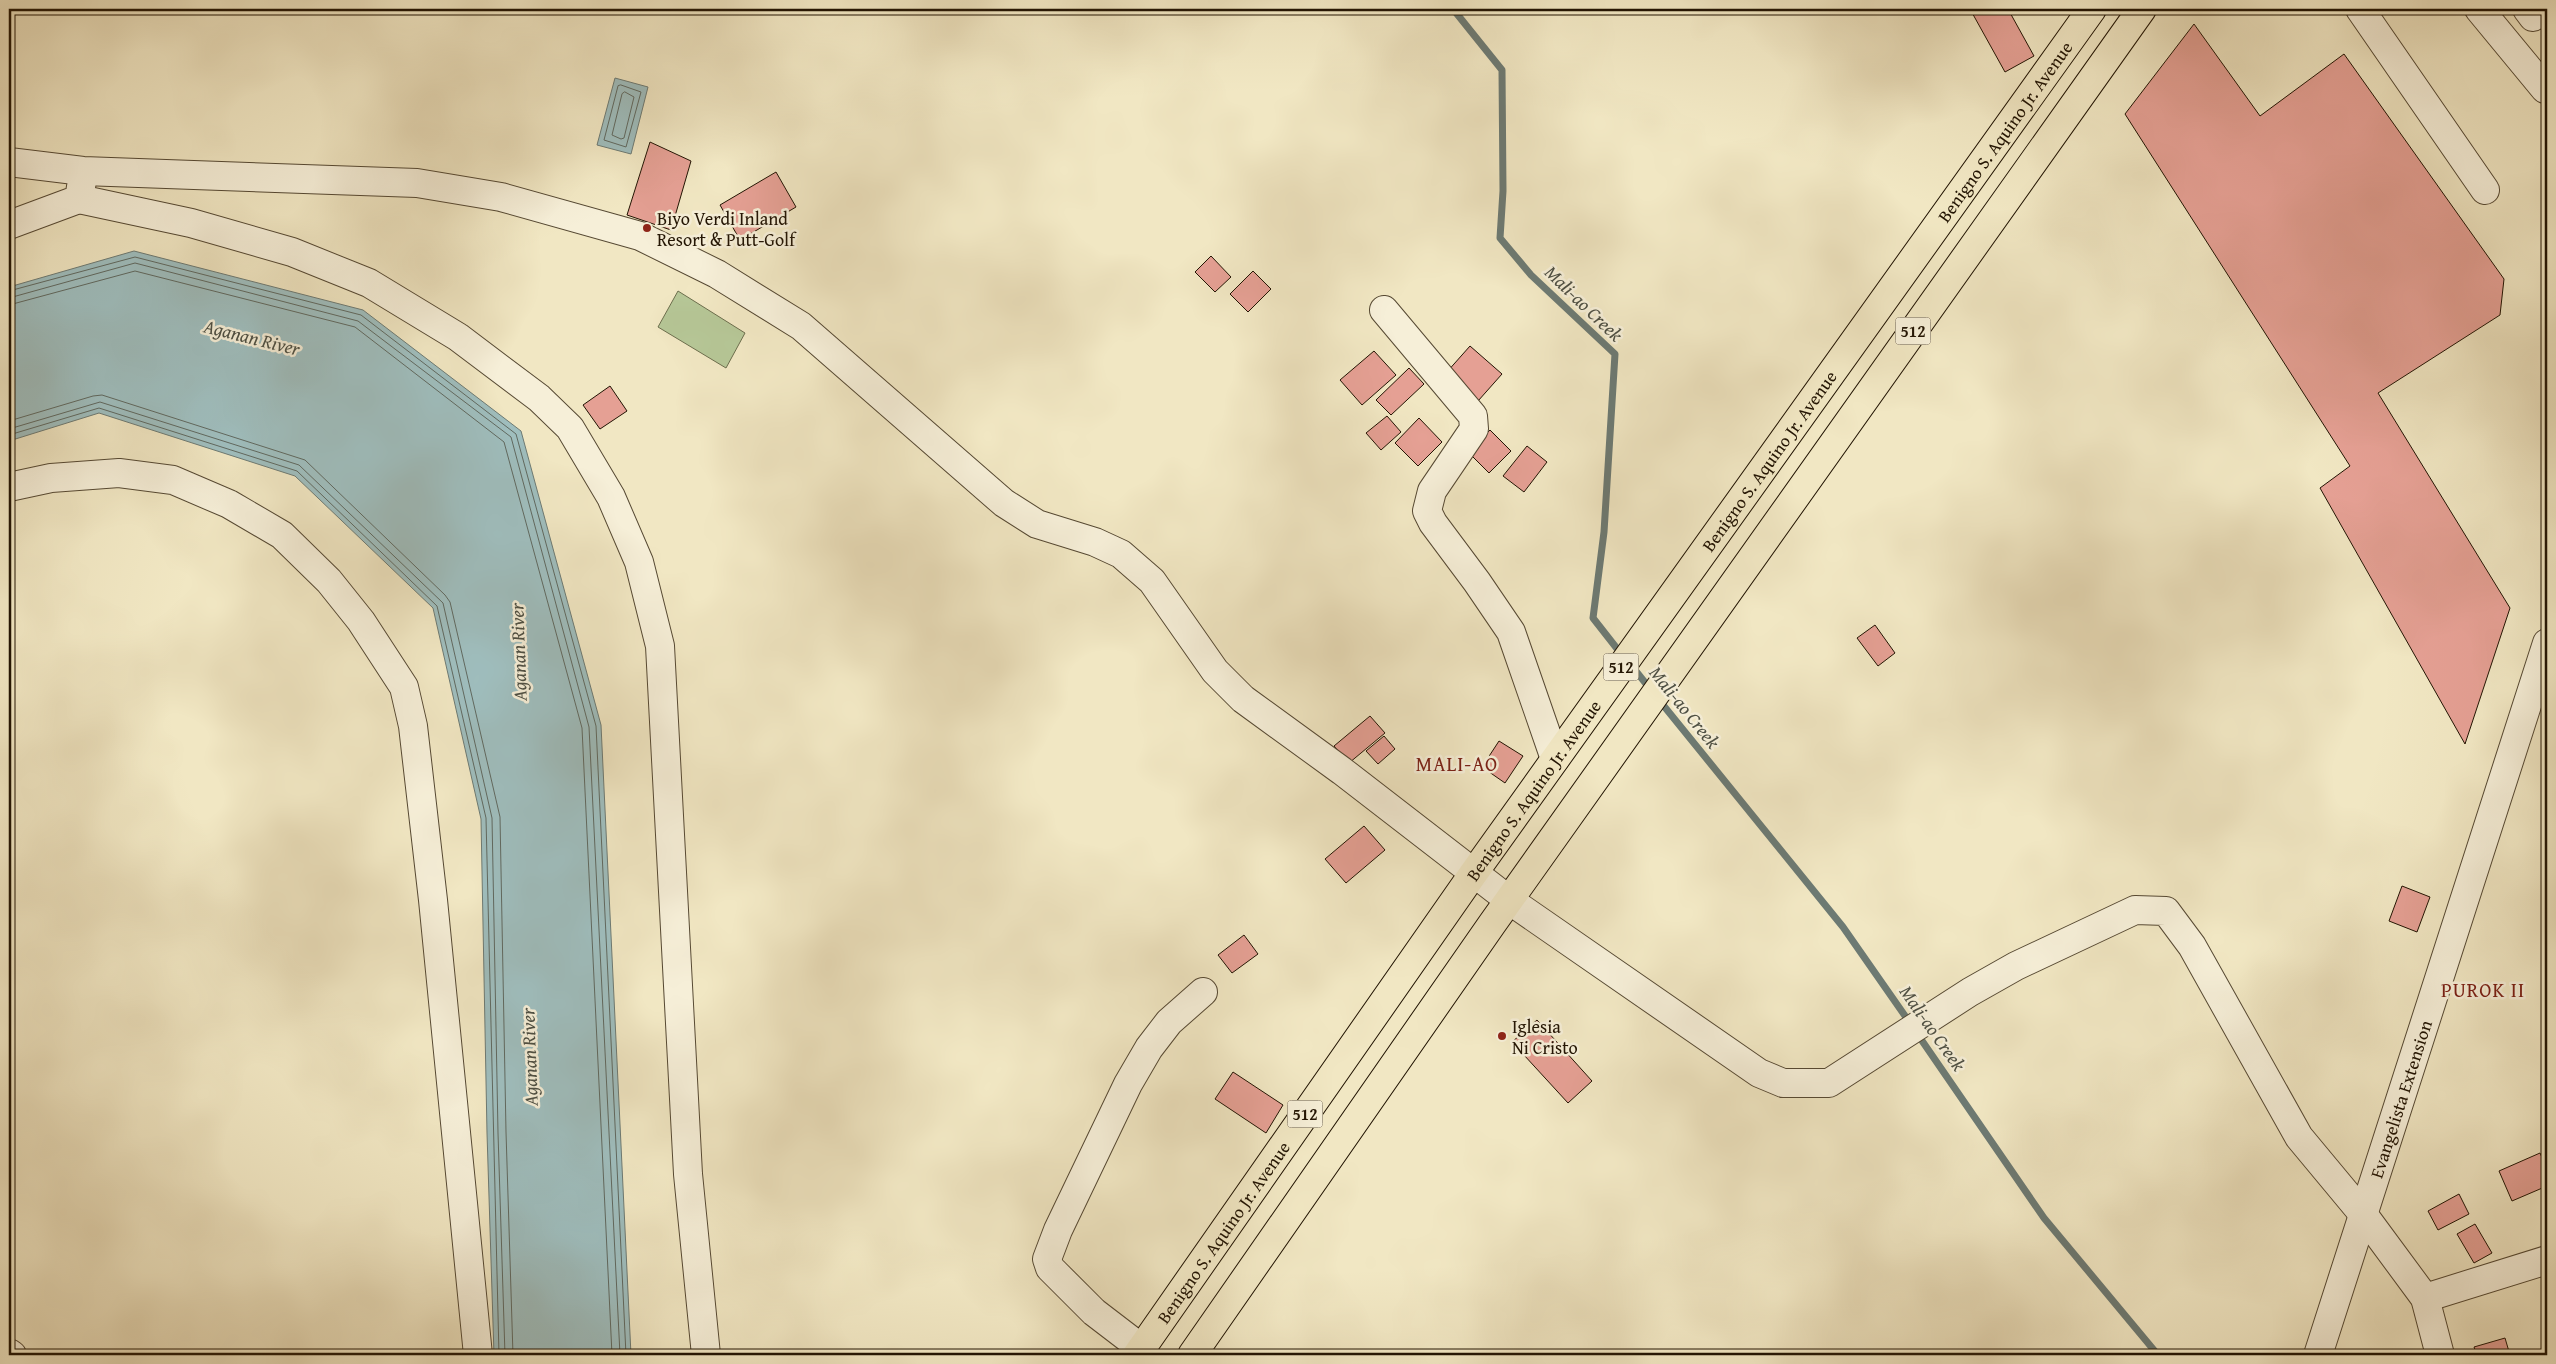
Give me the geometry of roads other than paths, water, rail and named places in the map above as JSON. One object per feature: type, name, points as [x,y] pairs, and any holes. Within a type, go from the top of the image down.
[{"type":"main road","name":"Benigno S. Aquino Jr. Avenue","points":[[1139,1352],[1473,874],[2092,9]]},
{"type":"main road","name":"512","points":[[1192,1355],[1509,900],[2142,9]]},
{"type":"street","points":[[2360,9],[2485,190]]},
{"type":"street","points":[[2479,9],[2545,89],[2547,88]]},
{"type":"street","points":[[9,162],[83,172],[426,184],[501,197],[640,236],[717,274],[801,326],[1004,503],[1037,524],[1095,542],[1121,554],[1152,581],[1215,671],[1243,699],[1342,771],[1509,900],[1759,1073],[1783,1083],[1829,1083],[1970,992],[2016,966],[2135,910],[2166,911],[2192,946],[2299,1137],[2363,1214],[2425,1298],[2440,1355]]},
{"type":"street","points":[[79,199],[83,172]]},
{"type":"street","points":[[9,225],[79,199],[191,222],[292,252],[369,283],[458,337],[539,398],[570,428],[610,496],[639,562],[660,646],[688,1174],[706,1355]]},
{"type":"street","points":[[1384,310],[1473,416],[1474,429],[1432,491],[1427,511],[1432,522],[1511,632],[1555,759]]},
{"type":"street","points":[[9,487],[51,478],[119,473],[174,480],[229,504],[282,536],[329,581],[361,621],[404,687],[413,726],[434,900],[478,1355]]},
{"type":"street","name":"Evangelista Extension","points":[[2318,1355],[2547,643]]},
{"type":"street","points":[[1139,1352],[1094,1312],[1050,1268],[1046,1259],[1128,1084],[1149,1048],[1169,1022],[1203,992]]},
{"type":"street","points":[[2425,1298],[2547,1260]]},
{"type":"water","points":[[615,78],[648,87],[631,154],[597,145]]},
{"type":"water","name":"Aganan River","points":[[134,251],[363,310],[521,431],[601,725],[631,1355],[494,1355],[487,1133],[481,819],[433,608],[295,476],[99,413],[9,441],[9,287]]},
{"type":"waterway","name":"Mali-ao Creek","points":[[1453,9],[1502,70],[1503,191],[1500,238],[1531,275],[1615,354],[1604,532],[1593,618],[1622,655]]},
{"type":"waterway","name":"Mali-ao Creek","points":[[1631,665],[1651,690]]},
{"type":"waterway","name":"Mali-ao Creek","points":[[1659,700],[1843,927],[1910,1023]]},
{"type":"waterway","name":"Mali-ao Creek","points":[[1916,1032],[2044,1218],[2158,1355]]},
{"type":"place","name":"Biyo Verdi Inland Resort & Putt-Golf","points":[[647,228]]},
{"type":"place","name":"Iglesia Ni Cristo","points":[[1502,1036]]},
{"type":"district","name":"MALI-AO","points":[[1457,763]]},
{"type":"district","name":"PUROK II","points":[[2483,989]]}]
